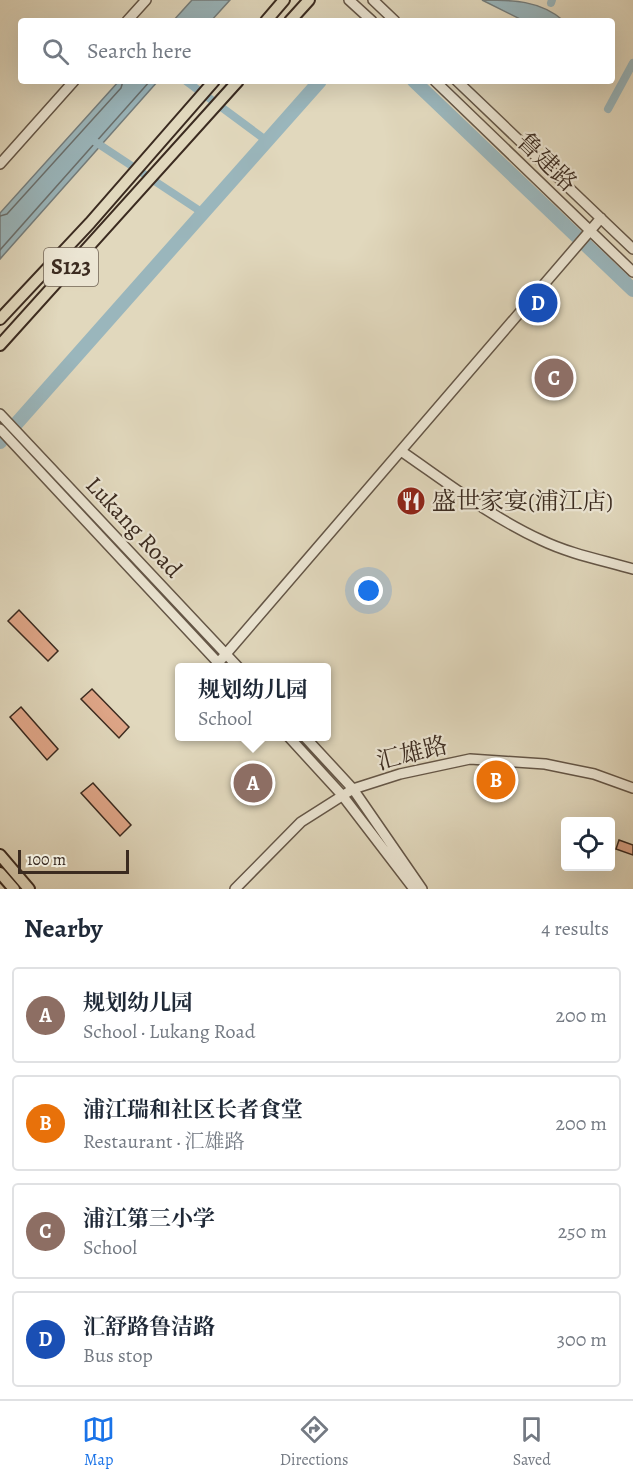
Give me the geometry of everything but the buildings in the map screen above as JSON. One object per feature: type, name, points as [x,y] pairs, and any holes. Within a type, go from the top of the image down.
[{"type":"main road","points":[[269,18],[284,0]]},
{"type":"main road","points":[[293,18],[309,0]]},
{"type":"main road","name":"S123","points":[[0,345],[235,84]]},
{"type":"main road","name":"S123","points":[[0,319],[211,85]]},
{"type":"main road","points":[[0,855],[28,889]]},
{"type":"main road","points":[[0,873],[14,889]]},
{"type":"street","points":[[130,18],[146,0]]},
{"type":"street","points":[[350,0],[369,18]]},
{"type":"street","points":[[373,0],[391,18]]},
{"type":"street","points":[[0,164],[71,84]]},
{"type":"street","name":"鲁建路","points":[[438,84],[633,272]]},
{"type":"street","points":[[460,84],[633,249]]},
{"type":"street","points":[[222,663],[226,654],[601,218]]},
{"type":"street","name":"Lukang Road","points":[[0,414],[234,663]]},
{"type":"street","name":"Lukang Road","points":[[0,429],[219,663]]},
{"type":"street","points":[[401,451],[496,516],[541,540],[585,557],[633,569]]},
{"type":"street","points":[[293,741],[342,795],[414,889]]},
{"type":"street","points":[[309,741],[353,789],[422,889]]},
{"type":"street","name":"汇雄路","points":[[235,889],[301,822],[353,789],[400,774],[470,759],[545,764],[594,774],[633,788]]},
{"type":"water","points":[[192,0],[230,0],[214,18],[176,18]]},
{"type":"water","points":[[482,0],[515,1],[535,5],[560,18],[518,18]]},
{"type":"water","points":[[116,84],[155,84],[0,259],[0,213]]},
{"type":"waterway","points":[[608,109],[633,63]]},
{"type":"waterway","points":[[190,84],[267,141]]},
{"type":"waterway","points":[[0,442],[317,84]]},
{"type":"waterway","points":[[417,84],[633,290]]},
{"type":"waterway","points":[[94,141],[203,213]]},
{"type":"place","name":"汇舒路鲁洁路","points":[[538,303]]},
{"type":"place","name":"浦江第三小学","points":[[554,378]]},
{"type":"place","name":"盛世家宴(浦江店)","points":[[411,501]]},
{"type":"place","name":"浦江瑞和社区长者食堂","points":[[496,780]]},
{"type":"place","name":"规划幼儿园","points":[[253,783]]}]
